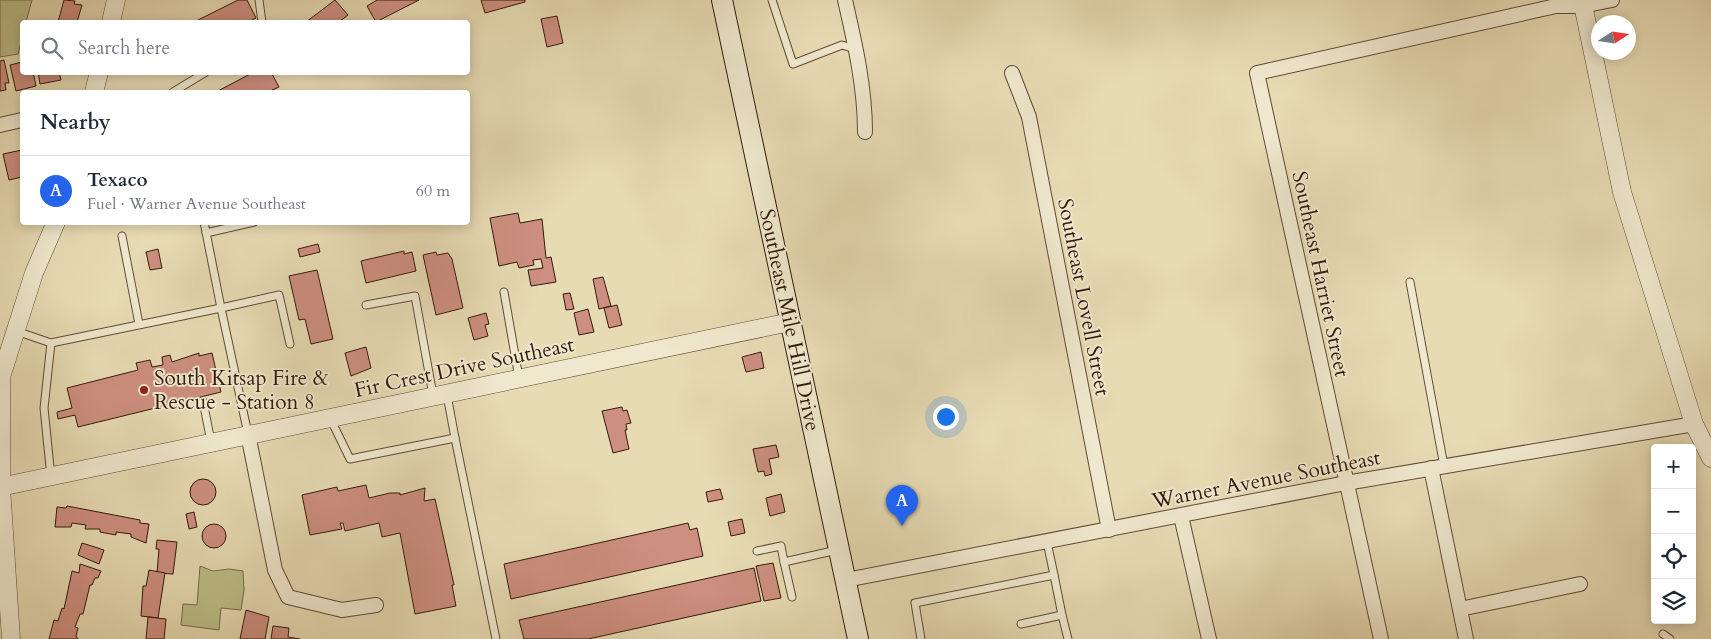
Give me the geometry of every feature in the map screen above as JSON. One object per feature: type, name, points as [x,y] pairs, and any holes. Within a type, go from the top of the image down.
[{"type":"main road","name":"Southeast Mile Hill Drive","points":[[722,0],[858,639]]},
{"type":"street","points":[[111,20],[116,0]]},
{"type":"street","points":[[845,0],[856,49],[865,104],[865,132]]},
{"type":"street","points":[[1612,0],[1582,3],[1622,192],[1694,424],[1711,458]]},
{"type":"street","name":"Southeast Harriet Street","points":[[1381,639],[1257,73],[1556,6],[1582,3]]},
{"type":"street","name":"Southeast Lovell Street","points":[[1012,73],[1029,117],[1109,530]]},
{"type":"street","points":[[94,90],[98,75]]},
{"type":"street","points":[[0,125],[20,120]]},
{"type":"street","points":[[11,639],[0,487],[1,377],[34,273],[55,225]]},
{"type":"street","name":"Fir Crest Drive Southeast","points":[[0,487],[790,322]]},
{"type":"street","name":"Warner Avenue Southeast","points":[[846,580],[1346,483],[1694,424]]},
{"type":"street","points":[[248,434],[275,570],[288,597],[342,610],[376,605]]},
{"type":"street","points":[[1438,467],[1466,639]]},
{"type":"street","points":[[1181,516],[1209,639]]},
{"type":"street","points":[[1460,609],[1580,584]]},
{"type":"lane","points":[[259,0],[262,20]]},
{"type":"lane","points":[[772,0],[793,64],[842,45],[856,49]]},
{"type":"lane","points":[[176,90],[201,75]]},
{"type":"lane","points":[[205,225],[220,308],[248,434]]},
{"type":"lane","points":[[206,233],[241,225]]},
{"type":"lane","points":[[122,236],[139,324]]},
{"type":"lane","points":[[1410,282],[1438,467]]},
{"type":"lane","points":[[504,292],[519,378]]},
{"type":"lane","points":[[16,330],[51,342],[279,295],[290,344]]},
{"type":"lane","points":[[366,305],[415,296],[440,394],[455,438],[496,639]]},
{"type":"lane","points":[[51,342],[44,408],[51,477]]},
{"type":"lane","points":[[203,401],[212,442]]},
{"type":"lane","points":[[329,417],[350,459],[455,438]]},
{"type":"lane","points":[[1047,542],[1068,639]]},
{"type":"lane","points":[[757,551],[781,546],[792,597]]},
{"type":"lane","points":[[784,562],[840,549]]},
{"type":"lane","points":[[921,639],[915,602],[1054,575]]},
{"type":"lane","points":[[1021,624],[1062,615]]},
{"type":"lane","points":[[1663,634],[1670,639]]},
{"type":"green space","points":[[0,0],[32,0],[27,20],[20,20],[20,46],[18,54],[0,57]]},
{"type":"green space","points":[[200,566],[213,571],[229,569],[243,571],[244,590],[241,610],[221,608],[219,630],[181,625],[183,604],[197,605]]},
{"type":"building","points":[[64,0],[75,1],[74,4],[82,5],[78,20],[59,20]]},
{"type":"building","points":[[238,0],[247,0],[256,18],[252,20],[198,20]]},
{"type":"building","points":[[335,0],[348,15],[342,20],[309,20]]},
{"type":"building","points":[[377,0],[419,0],[380,20],[375,20],[367,6]]},
{"type":"building","points":[[481,0],[525,0],[525,2],[485,13]]},
{"type":"building","points":[[557,16],[563,43],[547,47],[541,19]]},
{"type":"building","points":[[4,60],[9,83],[5,83],[6,90],[0,91],[0,61]]},
{"type":"building","points":[[20,62],[20,75],[34,75],[36,86],[16,91],[10,65]]},
{"type":"building","points":[[38,75],[60,75],[61,80],[40,84]]},
{"type":"building","points":[[248,75],[273,75],[279,87],[272,90],[220,90]]},
{"type":"building","points":[[20,150],[20,177],[9,180],[3,154]]},
{"type":"building","points":[[518,213],[520,223],[542,219],[546,258],[551,257],[556,282],[531,286],[528,270],[543,268],[541,259],[533,260],[534,265],[519,268],[517,262],[499,266],[490,218]]},
{"type":"building","points":[[318,244],[320,252],[300,257],[298,249]]},
{"type":"building","points":[[158,249],[162,268],[150,270],[146,252]]},
{"type":"building","points":[[404,251],[404,254],[412,252],[416,271],[366,283],[361,261]]},
{"type":"building","points":[[436,252],[437,255],[448,253],[452,259],[463,308],[436,315],[423,255]]},
{"type":"building","points":[[317,270],[333,339],[311,344],[305,319],[299,320],[289,276]]},
{"type":"building","points":[[603,277],[611,306],[599,309],[593,279]]},
{"type":"building","points":[[570,293],[574,309],[566,310],[563,294]]},
{"type":"building","points":[[617,305],[622,325],[609,328],[604,308]]},
{"type":"building","points":[[588,309],[594,332],[579,335],[574,313]]},
{"type":"building","points":[[486,313],[489,324],[485,325],[488,336],[474,340],[468,318]]},
{"type":"building","points":[[366,347],[371,368],[351,376],[345,353]]},
{"type":"building","points":[[761,352],[764,368],[746,372],[742,357]]},
{"type":"building","name":"South Kitsap Fire & Rescue - Station 8","points":[[199,353],[199,356],[212,353],[221,392],[78,427],[75,415],[58,419],[57,412],[72,408],[67,388],[138,370],[136,363],[150,360],[152,367],[163,365],[162,357],[170,355],[172,362]]},
{"type":"building","points":[[622,407],[623,411],[627,410],[631,423],[626,424],[627,430],[625,430],[629,449],[613,453],[602,411]]},
{"type":"building","points":[[776,445],[779,457],[769,459],[772,474],[765,476],[764,471],[758,472],[753,449]]},
{"type":"building","points":[[203,479],[213,482],[216,492],[213,502],[203,505],[193,502],[190,492],[193,482]]},
{"type":"building","points":[[366,485],[369,498],[390,493],[400,493],[400,495],[425,488],[424,501],[435,499],[454,585],[452,585],[456,606],[415,614],[400,533],[382,537],[379,523],[345,531],[343,523],[340,523],[342,529],[310,535],[302,495],[337,487],[338,491]]},
{"type":"building","points":[[720,489],[723,499],[708,502],[706,492]]},
{"type":"building","points":[[781,494],[785,512],[770,516],[766,498]]},
{"type":"building","points":[[67,506],[140,520],[140,523],[149,524],[146,543],[131,537],[131,534],[116,532],[116,535],[100,532],[100,529],[85,529],[86,525],[72,523],[71,527],[55,527],[57,507],[66,508]]},
{"type":"building","points":[[194,512],[197,527],[189,529],[186,514]]},
{"type":"building","points":[[742,519],[745,533],[731,536],[728,522]]},
{"type":"building","points":[[688,523],[690,530],[697,528],[703,556],[511,599],[504,564]]},
{"type":"building","points":[[214,524],[219,525],[225,531],[225,541],[219,547],[214,548],[209,547],[203,541],[202,536],[203,531],[209,525]]},
{"type":"building","points":[[157,540],[177,542],[173,574],[157,573],[159,549],[156,549]]},
{"type":"building","points":[[82,543],[104,550],[99,564],[78,555]]},
{"type":"building","points":[[773,563],[781,598],[764,601],[756,566]]},
{"type":"building","points":[[80,564],[101,571],[98,578],[95,578],[92,585],[90,585],[83,614],[80,614],[75,627],[78,628],[76,636],[78,639],[49,639],[54,620],[58,621],[62,608],[64,609],[72,571],[79,573]]},
{"type":"building","points":[[754,568],[761,601],[588,639],[524,639],[519,620]]},
{"type":"building","points":[[149,570],[165,573],[158,618],[141,616],[143,586],[146,586]]},
{"type":"building","points":[[246,610],[269,617],[265,639],[240,639]]},
{"type":"building","points":[[148,617],[166,619],[164,639],[146,639]]},
{"type":"building","points":[[273,626],[289,628],[288,637],[300,639],[271,639]]},
{"type":"place","name":"South Kitsap Fire & Rescue - Station 8","points":[[144,390]]},
{"type":"place","name":"Texaco","points":[[902,526]]}]
